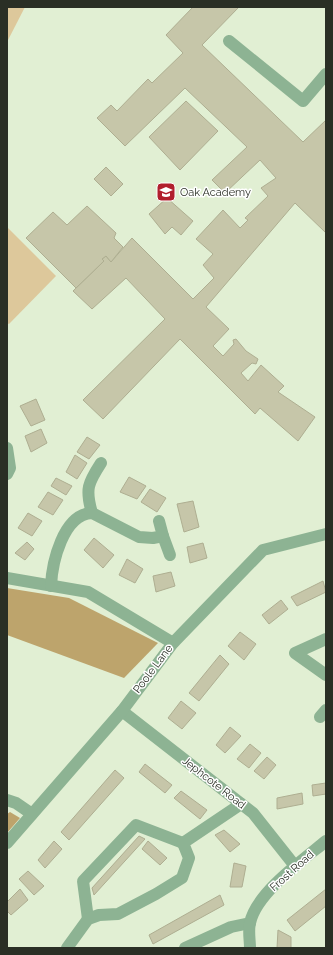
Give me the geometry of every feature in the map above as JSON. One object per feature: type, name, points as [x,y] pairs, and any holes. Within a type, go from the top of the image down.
[{"type":"street","points":[[229,41],[303,101],[326,74]]},
{"type":"street","points":[[7,448],[10,468],[7,474]]},
{"type":"street","points":[[92,513],[89,503],[89,483],[101,463]]},
{"type":"street","points":[[50,586],[56,551],[68,528],[78,517],[87,513],[92,513],[138,537],[153,538],[162,536]]},
{"type":"street","points":[[159,521],[162,536],[170,555]]},
{"type":"street","name":"Poole Lane","points":[[7,843],[122,711],[173,643],[263,550],[326,534]]},
{"type":"street","points":[[7,578],[88,592],[173,643]]},
{"type":"street","points":[[326,639],[296,653],[326,675]]},
{"type":"street","name":"Jephcote Road","points":[[122,711],[253,813],[296,866]]},
{"type":"street","points":[[7,800],[16,803],[32,814]]},
{"type":"street","points":[[183,843],[242,804]]},
{"type":"street","points":[[67,948],[88,919],[99,915],[118,914],[182,878],[189,858],[183,843],[136,825],[83,881],[88,919]]},
{"type":"street","name":"Frost Road","points":[[250,948],[250,923],[256,908],[275,884],[326,841]]},
{"type":"street","points":[[185,948],[231,927],[250,923]]},
{"type":"shaded area","points":[[7,7],[25,7],[7,42]]},
{"type":"shaded area","points":[[7,227],[56,276],[9,324],[7,323]]},
{"type":"shaded area","points":[[7,588],[69,598],[158,643],[124,678],[7,635]]},
{"type":"shaded area","points":[[10,812],[20,818],[7,833],[7,814]]},
{"type":"building","points":[[193,7],[239,7],[202,45],[303,142],[326,120],[326,233],[295,203],[206,307],[229,329],[213,346],[223,356],[234,344],[233,340],[236,339],[246,351],[258,359],[256,364],[252,363],[241,373],[248,381],[261,365],[284,386],[278,392],[315,417],[298,441],[260,408],[255,414],[180,339],[103,419],[83,400],[165,319],[126,278],[92,309],[73,291],[104,261],[102,259],[106,256],[111,262],[132,238],[193,299],[214,278],[203,265],[213,254],[196,239],[223,210],[240,228],[248,220],[245,218],[268,196],[261,188],[276,178],[260,160],[225,193],[212,180],[247,147],[185,88],[125,146],[97,118],[111,105],[117,111],[148,79],[152,83],[183,53],[166,35]]},
{"type":"building","points":[[186,101],[218,131],[180,170],[149,137]]},
{"type":"building","points":[[106,167],[123,184],[111,196],[94,179]]},
{"type":"building","points":[[167,198],[193,221],[181,235],[172,227],[165,234],[149,214]]},
{"type":"building","points":[[87,206],[116,233],[114,238],[123,247],[111,262],[106,256],[102,259],[104,261],[76,288],[26,238],[53,212],[67,225]]},
{"type":"building","points":[[36,399],[45,420],[31,426],[20,406]]},
{"type":"building","points":[[41,429],[47,443],[31,452],[25,436]]},
{"type":"building","points":[[87,437],[100,445],[89,459],[77,452]]},
{"type":"building","points":[[75,455],[87,463],[77,479],[66,472]]},
{"type":"building","points":[[129,477],[146,486],[137,499],[120,492]]},
{"type":"building","points":[[56,478],[72,486],[66,495],[51,486]]},
{"type":"building","points":[[150,489],[166,498],[157,512],[141,502]]},
{"type":"building","points":[[48,492],[63,500],[53,515],[38,507]]},
{"type":"building","points":[[193,501],[199,527],[184,532],[177,504]]},
{"type":"building","points":[[28,513],[42,521],[32,536],[18,528]]},
{"type":"building","points":[[94,538],[114,555],[103,568],[84,550]]},
{"type":"building","points":[[27,542],[34,549],[25,560],[15,553]]},
{"type":"building","points":[[203,543],[207,558],[190,563],[187,547]]},
{"type":"building","points":[[127,559],[143,569],[135,583],[119,575]]},
{"type":"building","points":[[171,572],[175,586],[156,592],[153,576]]},
{"type":"building","points":[[323,581],[326,592],[297,606],[291,597]]},
{"type":"building","points":[[281,600],[288,609],[269,624],[262,615]]},
{"type":"building","points":[[240,632],[256,644],[244,660],[228,646]]},
{"type":"building","points":[[220,655],[229,664],[199,701],[189,693]]},
{"type":"building","points":[[181,701],[196,713],[182,729],[168,718]]},
{"type":"building","points":[[230,727],[241,736],[225,753],[216,745]]},
{"type":"building","points":[[250,744],[261,753],[249,768],[237,759]]},
{"type":"building","points":[[267,757],[276,765],[264,779],[254,771]]},
{"type":"building","points":[[145,764],[172,785],[165,793],[139,772]]},
{"type":"building","points":[[115,770],[124,778],[69,840],[61,832]]},
{"type":"building","points":[[326,783],[326,794],[313,796],[312,785]]},
{"type":"building","points":[[181,791],[207,810],[200,819],[174,798]]},
{"type":"building","points":[[302,793],[303,804],[277,809],[277,798]]},
{"type":"building","points":[[224,830],[240,844],[230,852],[215,835]]},
{"type":"building","points":[[139,836],[145,839],[94,895],[92,888]]},
{"type":"building","points":[[54,841],[62,849],[45,868],[38,860]]},
{"type":"building","points":[[148,841],[167,858],[160,865],[142,849]]},
{"type":"building","points":[[234,863],[246,866],[242,887],[230,887]]},
{"type":"building","points":[[28,871],[44,886],[34,895],[19,879]]},
{"type":"building","points":[[20,889],[28,900],[11,915],[7,911],[7,902]]},
{"type":"building","points":[[326,889],[326,906],[295,931],[287,920]]},
{"type":"building","points":[[220,895],[224,905],[153,944],[149,935]]},
{"type":"building","points":[[278,930],[291,937],[291,948],[277,948]]},
{"type":"place","name":"Oak Academy","points":[[166,192]]}]
